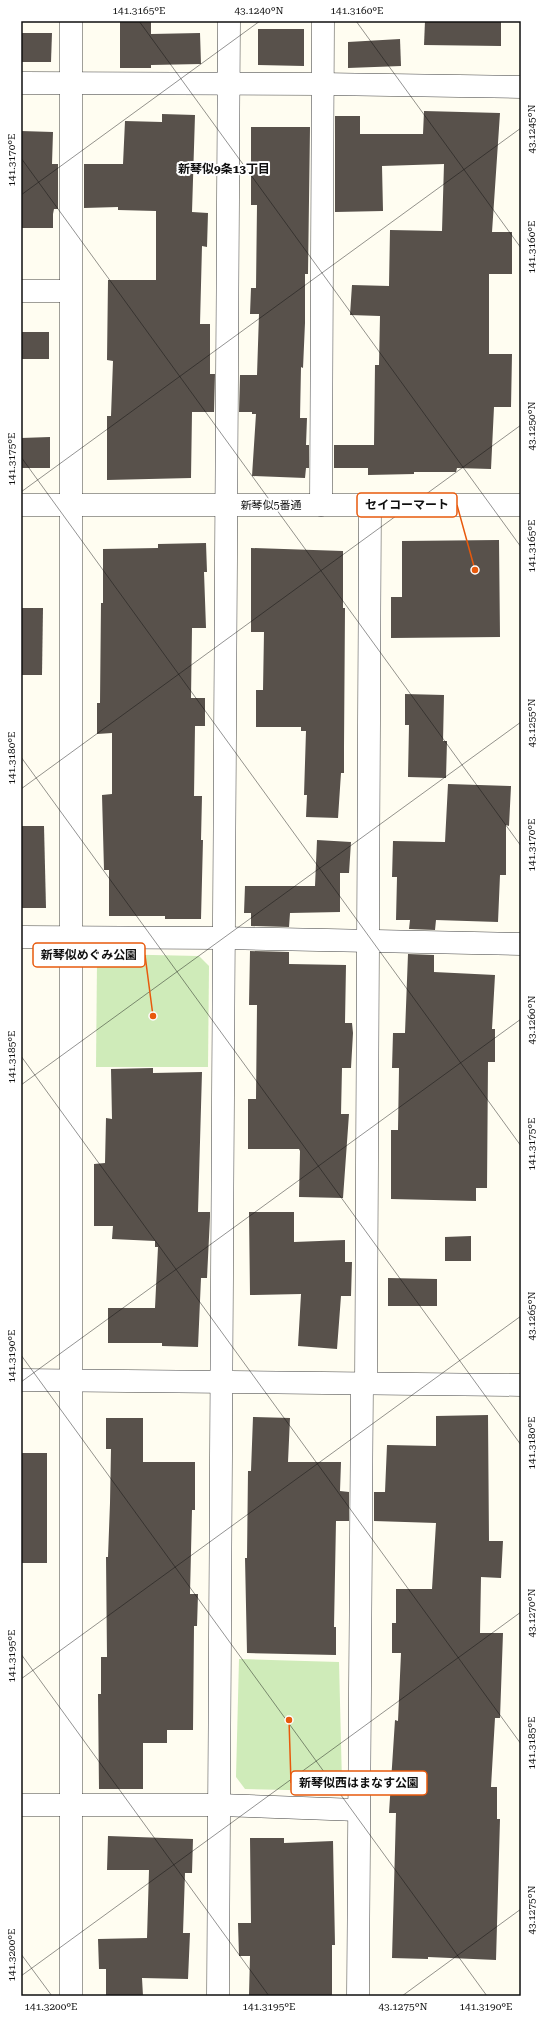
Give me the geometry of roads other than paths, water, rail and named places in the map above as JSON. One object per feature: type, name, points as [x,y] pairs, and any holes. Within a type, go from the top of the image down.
[{"type":"street","points":[[71,21],[71,1996]]},
{"type":"street","points":[[218,1996],[220,1382],[229,21]]},
{"type":"street","points":[[321,505],[323,21]]},
{"type":"street","points":[[21,83],[228,83],[521,87]]},
{"type":"street","points":[[21,291],[70,291]]},
{"type":"street","name":"新琴似5番通","points":[[21,505],[521,505]]},
{"type":"street","points":[[358,1996],[358,1810],[368,940],[370,505]]},
{"type":"street","points":[[21,938],[223,938],[521,944]]},
{"type":"street","points":[[21,1380],[521,1385]]},
{"type":"street","points":[[21,1805],[219,1805],[358,1810]]},
{"type":"place","name":"セイコーマート","points":[[475,570]]},
{"type":"place","name":"新琴似めぐみ公園","points":[[153,1016]]},
{"type":"place","name":"新琴似西はまなす公園","points":[[289,1720]]},
{"type":"district","name":"新琴似9条13丁目","points":[[224,169]]}]
